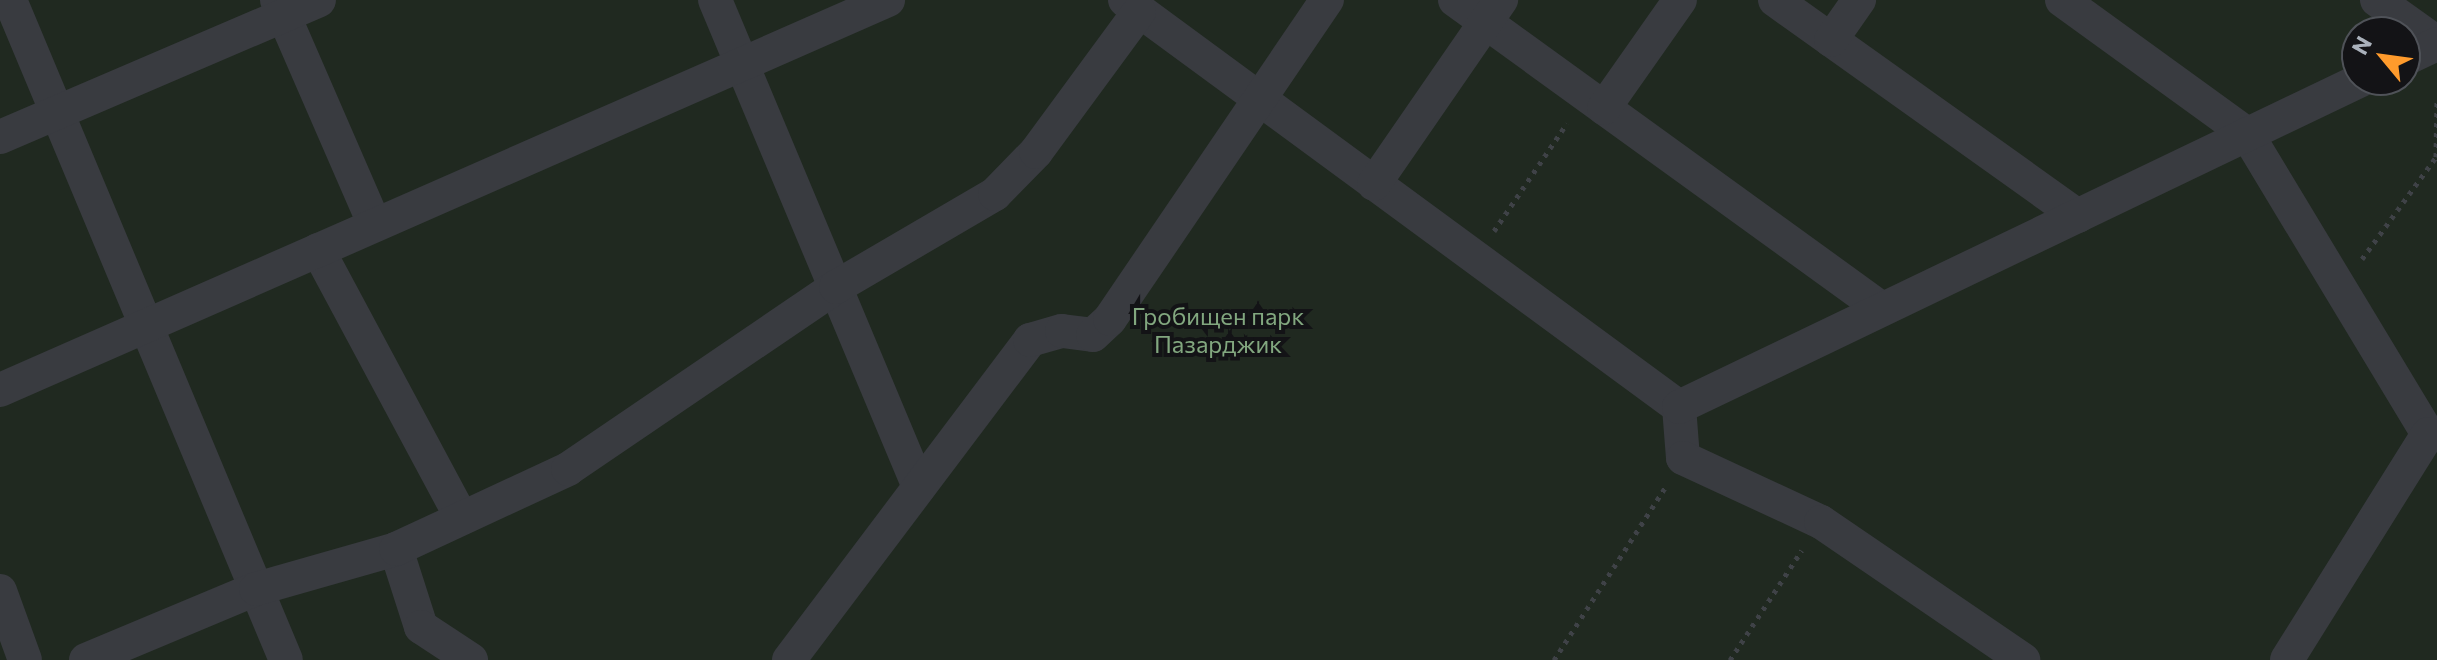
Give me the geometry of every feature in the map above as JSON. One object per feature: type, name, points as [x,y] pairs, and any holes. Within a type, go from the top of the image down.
[{"type":"lane","points":[[10,0],[286,660]]},
{"type":"lane","points":[[0,137],[280,8],[319,0]]},
{"type":"lane","points":[[715,0],[919,487]]},
{"type":"lane","points":[[0,390],[888,0]]},
{"type":"lane","points":[[789,660],[1030,340],[1062,331],[1093,335],[1110,319],[1327,0]]},
{"type":"lane","points":[[1455,0],[1494,11],[1595,101],[1882,309]]},
{"type":"lane","points":[[1595,101],[1680,0]]},
{"type":"lane","points":[[1775,0],[2078,216]]},
{"type":"lane","points":[[1831,40],[1859,0]]},
{"type":"lane","points":[[2062,0],[2247,134],[2343,285],[2428,434],[2287,660]]},
{"type":"lane","points":[[2377,0],[2437,43]]},
{"type":"lane","points":[[86,660],[256,589],[396,549],[568,469],[836,287],[995,194],[1036,152],[1132,6],[1679,407],[1683,458],[1821,522],[2023,660]]},
{"type":"lane","points":[[280,8],[375,225]]},
{"type":"lane","points":[[1374,184],[1494,11]]},
{"type":"lane","points":[[1679,407],[2341,89]]},
{"type":"lane","points":[[318,250],[462,518]]},
{"type":"lane","points":[[396,549],[421,627],[471,660]]},
{"type":"lane","points":[[0,591],[25,660]]},
{"type":"path","points":[[2343,285],[2436,157],[2437,100]]},
{"type":"path","points":[[1475,258],[1595,101]]},
{"type":"path","points":[[1554,660],[1683,458]]},
{"type":"path","points":[[1730,660],[1821,522]]},
{"type":"green space","name":"Гробищен парк Пазарджик","points":[[0,0],[2437,0],[2437,660],[0,660]]}]
